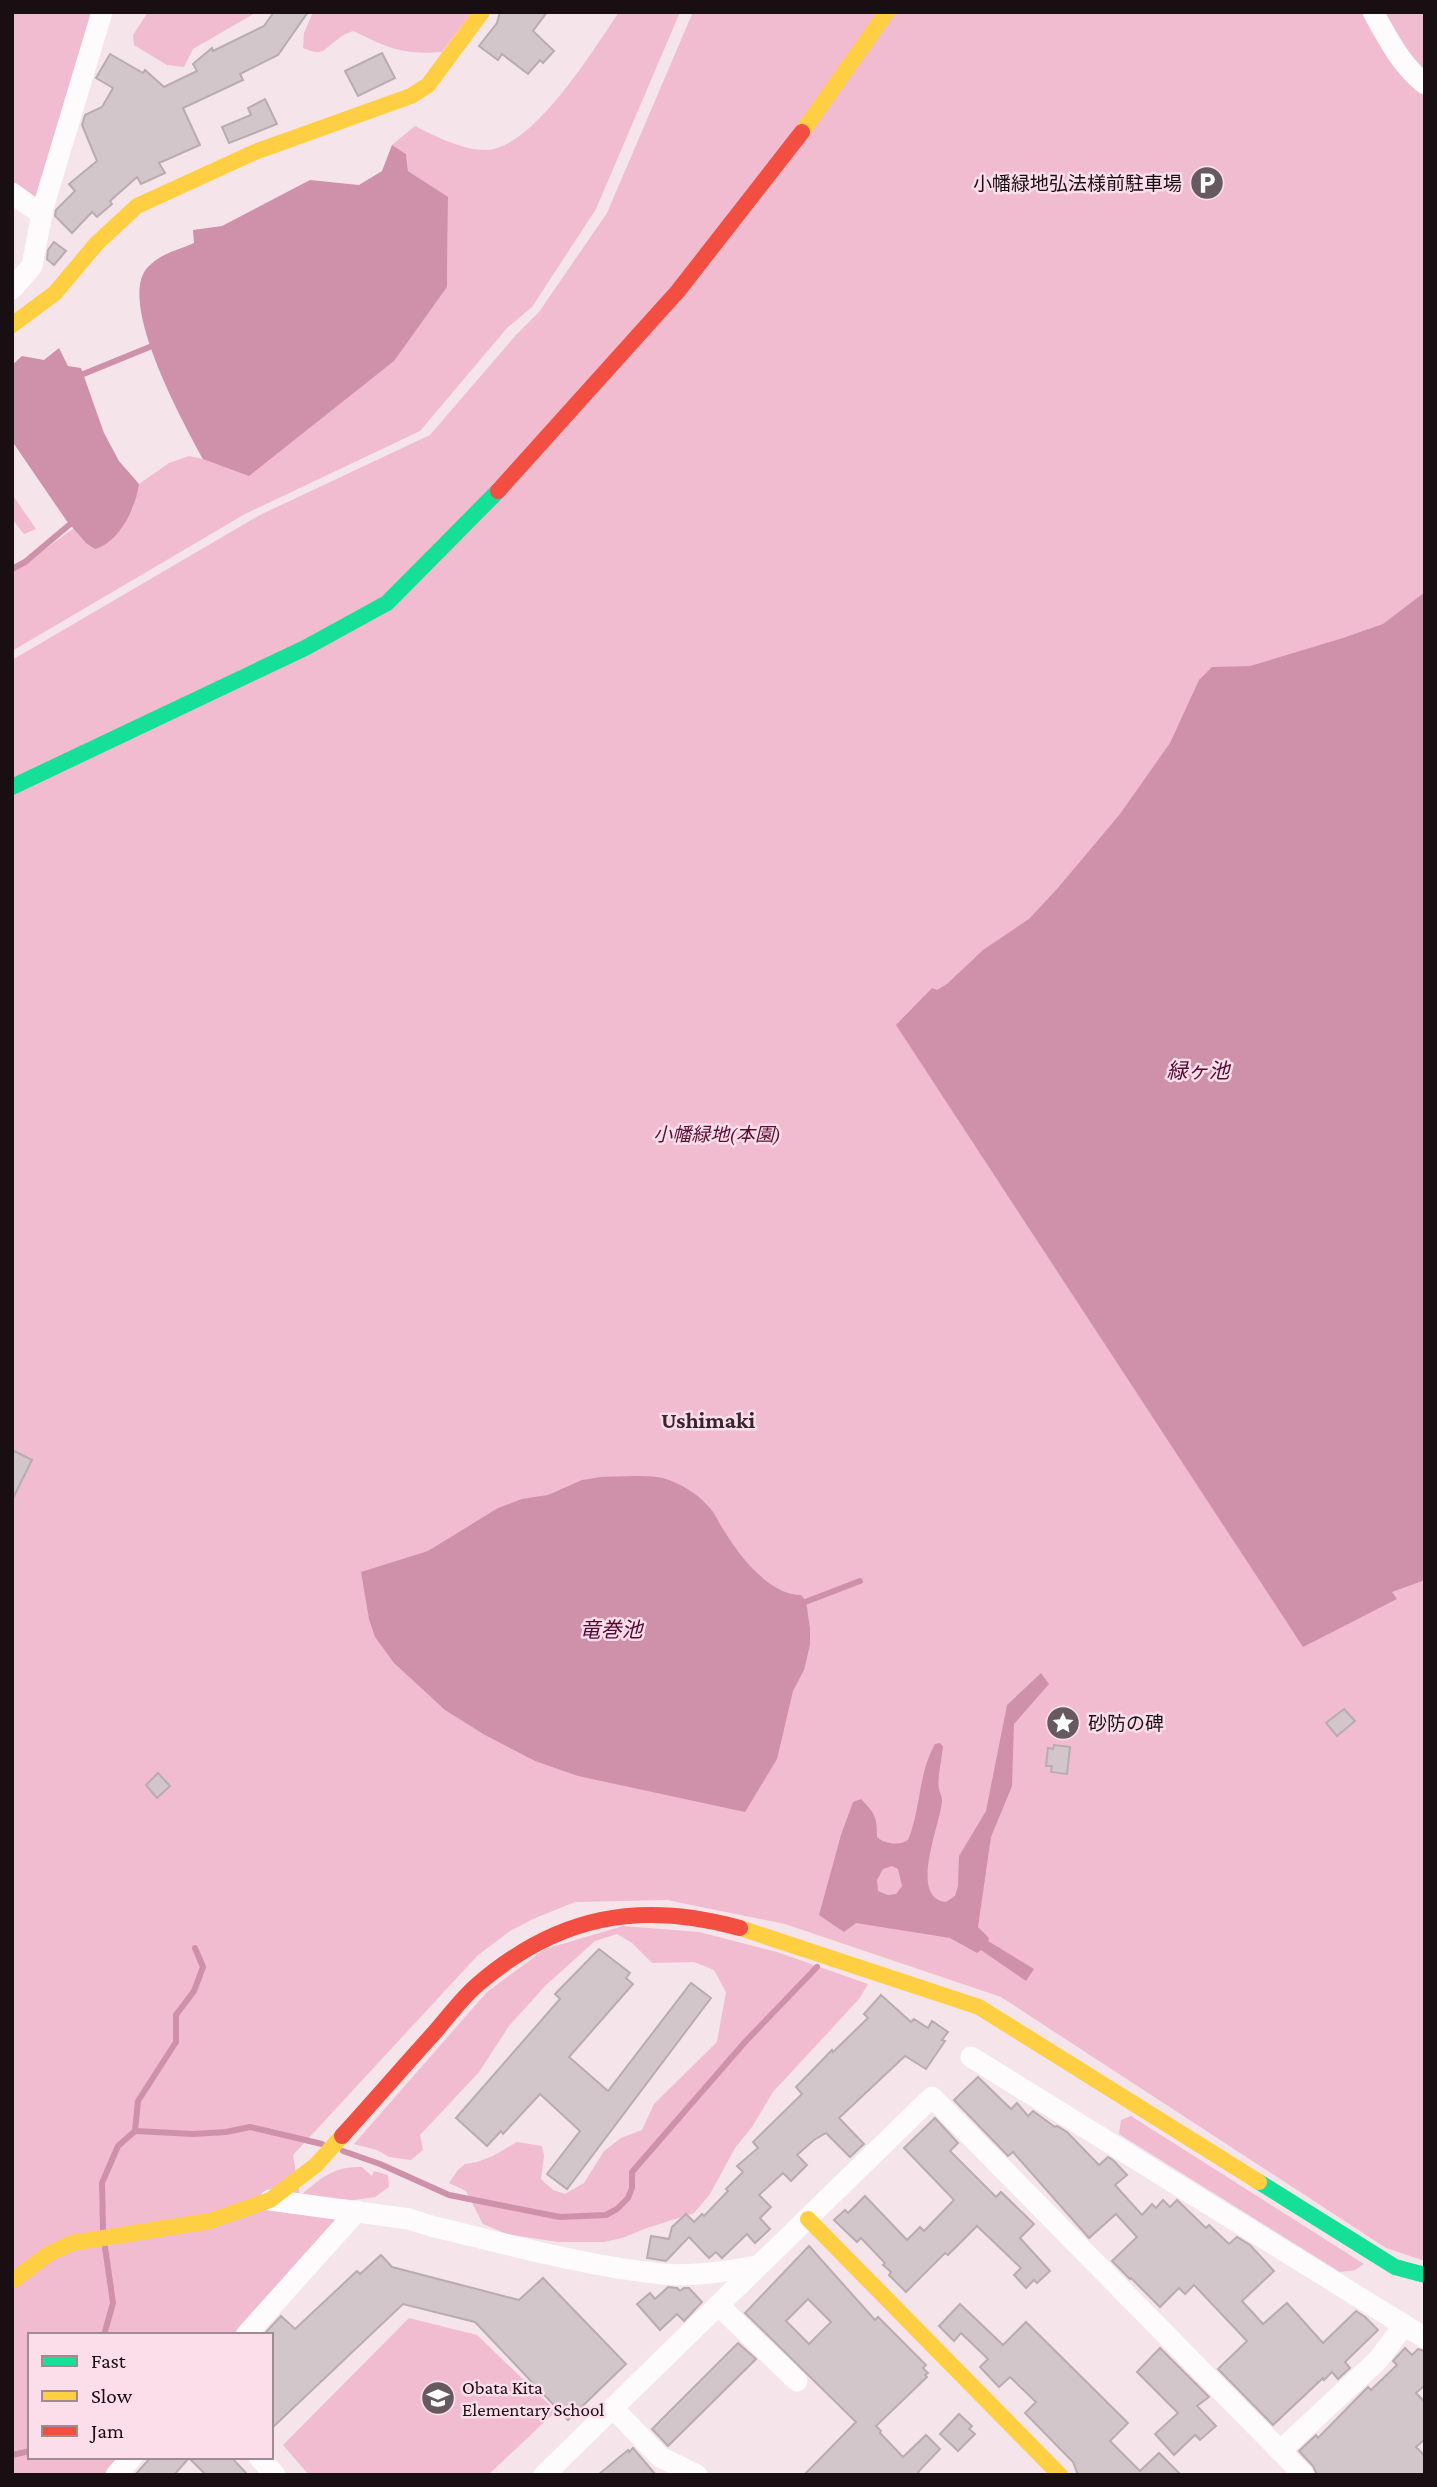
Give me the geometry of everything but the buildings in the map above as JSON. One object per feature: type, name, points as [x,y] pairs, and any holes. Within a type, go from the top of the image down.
[{"type":"street","points":[[12,289],[32,267],[42,215],[102,12]]},
{"type":"street","points":[[12,325],[55,293],[97,243],[136,206],[255,152],[411,96],[428,85],[482,12]]},
{"type":"street","points":[[12,787],[293,654],[387,603],[518,470],[678,291],[818,111],[887,12]]},
{"type":"street","points":[[1373,12],[1395,51],[1425,84]]},
{"type":"street","points":[[12,193],[42,215]]},
{"type":"street","points":[[12,2281],[50,2253],[72,2243],[210,2221],[270,2200],[316,2165],[476,1986],[515,1957],[556,1933],[603,1918],[656,1914],[714,1921],[767,1936],[979,2007],[1395,2267],[1425,2275]]},
{"type":"street","points":[[971,2057],[1425,2338]]},
{"type":"street","points":[[544,2475],[932,2097],[1304,2475]]},
{"type":"street","points":[[270,2200],[409,2219],[583,2261],[664,2274],[716,2272],[758,2266]]},
{"type":"street","points":[[248,2333],[357,2211]]},
{"type":"street","points":[[808,2219],[1060,2475]]},
{"type":"street","points":[[718,2305],[797,2381]]},
{"type":"street","points":[[1280,2451],[1378,2360],[1404,2325]]},
{"type":"street","points":[[614,2409],[660,2457],[693,2474]]},
{"type":"street","points":[[116,2475],[130,2459]]},
{"type":"street","points":[[261,2459],[275,2475]]},
{"type":"green space","points":[[12,12],[95,12],[38,198],[12,184]]},
{"type":"green space","points":[[148,12],[257,12],[193,49],[184,67],[167,65],[134,45],[133,35]]},
{"type":"green space","points":[[313,12],[472,12],[442,52],[428,53],[396,49],[353,31],[341,36],[323,51],[310,51],[303,48],[304,33]]},
{"type":"green space","points":[[619,12],[680,12],[596,209],[532,307],[507,328],[420,431],[245,514],[12,651],[12,570],[74,528],[86,543],[121,529],[133,508],[139,484],[169,463],[189,456],[203,459],[447,287],[448,198],[408,171],[406,154],[392,145],[415,126],[468,148],[486,150],[504,145],[542,116],[578,72]]},
{"type":"green space","name":"小幡緑地(本園)","points":[[693,12],[1363,12],[1425,94],[1425,2261],[1386,2248],[1001,1997],[785,1924],[667,1900],[575,1902],[510,1931],[478,1955],[293,2155],[300,2196],[328,2174],[352,2167],[362,2167],[372,2176],[374,2171],[388,2175],[389,2187],[375,2197],[354,2200],[302,2197],[344,2222],[243,2333],[28,2333],[28,2459],[127,2459],[113,2475],[12,2475],[12,660],[260,515],[430,435],[539,312],[607,213]]},
{"type":"green space","points":[[1381,12],[1425,12],[1425,71],[1417,65]]},
{"type":"green space","points":[[12,494],[36,529],[24,534],[12,519]]},
{"type":"green space","points":[[623,1926],[699,1932],[777,1952],[868,1984],[859,1999],[773,2092],[752,2127],[735,2148],[710,2194],[694,2213],[604,2242],[558,2242],[507,2234],[483,2224],[466,2191],[449,2183],[465,2164],[493,2156],[517,2142],[542,2146],[544,2156],[541,2179],[553,2190],[565,2194],[584,2183],[604,2151],[621,2138],[642,2130],[654,2104],[717,2042],[726,1992],[714,1970],[694,1962],[652,1963],[632,1943],[617,1934],[595,1941],[545,1986],[509,2026],[479,2072],[420,2135],[423,2150],[411,2160],[389,2157],[377,2150],[354,2144],[487,1992],[545,1949]]},
{"type":"green space","points":[[1131,2116],[1364,2264],[1355,2270],[1340,2272],[1119,2134],[1121,2120]]},
{"type":"green space","points":[[409,2318],[477,2335],[556,2411],[488,2475],[309,2475],[283,2445]]},
{"type":"water","points":[[392,145],[406,154],[408,171],[448,197],[447,287],[394,361],[249,476],[203,459],[169,392],[147,335],[140,308],[140,285],[147,268],[163,256],[194,243],[193,230],[222,226],[310,180],[359,185],[382,171]]},
{"type":"water","points":[[59,348],[68,366],[81,368],[104,433],[119,461],[139,484],[125,523],[112,539],[95,549],[86,543],[66,520],[12,441],[12,365],[22,356],[44,360]]},
{"type":"water","name":"緑ヶ池","points":[[1425,592],[1425,1580],[1392,1592],[1397,1599],[1303,1647],[896,1025],[932,988],[937,990],[947,984],[983,950],[1029,919],[1057,889],[1120,814],[1170,743],[1199,680],[1212,667],[1250,666],[1383,624]]},
{"type":"water","name":"竜巻池","points":[[601,1477],[659,1477],[688,1489],[710,1508],[731,1542],[757,1573],[778,1589],[801,1595],[806,1601],[810,1645],[804,1670],[793,1691],[777,1759],[745,1812],[578,1776],[535,1761],[445,1710],[394,1663],[375,1637],[361,1572],[428,1551],[498,1508],[522,1499],[548,1495],[582,1480]]},
{"type":"water","points":[[1041,1673],[1049,1684],[1014,1724],[1012,1786],[991,1837],[978,1927],[989,1938],[988,1941],[1034,1969],[1026,1981],[981,1950],[977,1953],[950,1938],[856,1923],[844,1932],[819,1915],[853,1802],[861,1799],[872,1812],[876,1820],[877,1837],[897,1844],[908,1840],[925,1767],[935,1744],[940,1743],[943,1746],[939,1779],[942,1800],[929,1857],[929,1887],[935,1897],[946,1902],[955,1896],[959,1856],[986,1811],[1007,1705]],"holes":[[[892,1866],[898,1869],[902,1886],[896,1894],[888,1895],[878,1891],[877,1880],[883,1869]]]},
{"type":"waterway","points":[[76,377],[157,344]]},
{"type":"waterway","points":[[12,569],[25,562],[75,520]]},
{"type":"waterway","points":[[800,1604],[860,1581]]},
{"type":"waterway","points":[[103,2230],[102,2183],[118,2146],[135,2131],[138,2101],[176,2042],[176,2015],[194,1991],[203,1967],[195,1948]]},
{"type":"waterway","points":[[343,2151],[380,2164],[449,2195],[560,2217],[606,2215],[628,2198],[632,2188],[632,2172],[745,2042],[817,1967]]},
{"type":"waterway","points":[[135,2131],[193,2134],[250,2127],[322,2144]]},
{"type":"waterway","points":[[105,2247],[113,2303],[105,2333]]},
{"type":"waterway","points":[[12,2455],[28,2451]]},
{"type":"traffic: fast","points":[[12,787],[305,648],[387,603],[498,491]]},
{"type":"traffic: fast","points":[[1259,2182],[1395,2267],[1425,2275]]},
{"type":"traffic: slow","points":[[12,325],[55,293],[97,243],[137,206],[255,152],[411,96],[428,85],[482,12]]},
{"type":"traffic: slow","points":[[802,132],[887,12]]},
{"type":"traffic: slow","points":[[740,1928],[979,2007],[1259,2182]]},
{"type":"traffic: slow","points":[[12,2281],[50,2253],[72,2243],[210,2221],[270,2200],[316,2165],[342,2136]]},
{"type":"traffic: slow","points":[[808,2219],[1060,2475]]},
{"type":"traffic: jam","points":[[498,491],[678,291],[802,132]]},
{"type":"traffic: jam","points":[[342,2136],[471,1990],[507,1962],[538,1943],[569,1929],[601,1920],[633,1916],[668,1915],[740,1928]]},
{"type":"place","name":"小幡緑地弘法様前駐車場","points":[[1207,183]]},
{"type":"place","name":"砂防の碑","points":[[1063,1723]]},
{"type":"place","name":"Obata Kita Elementary School","points":[[438,2398]]},
{"type":"district","name":"Ushimaki","points":[[708,1420]]}]
